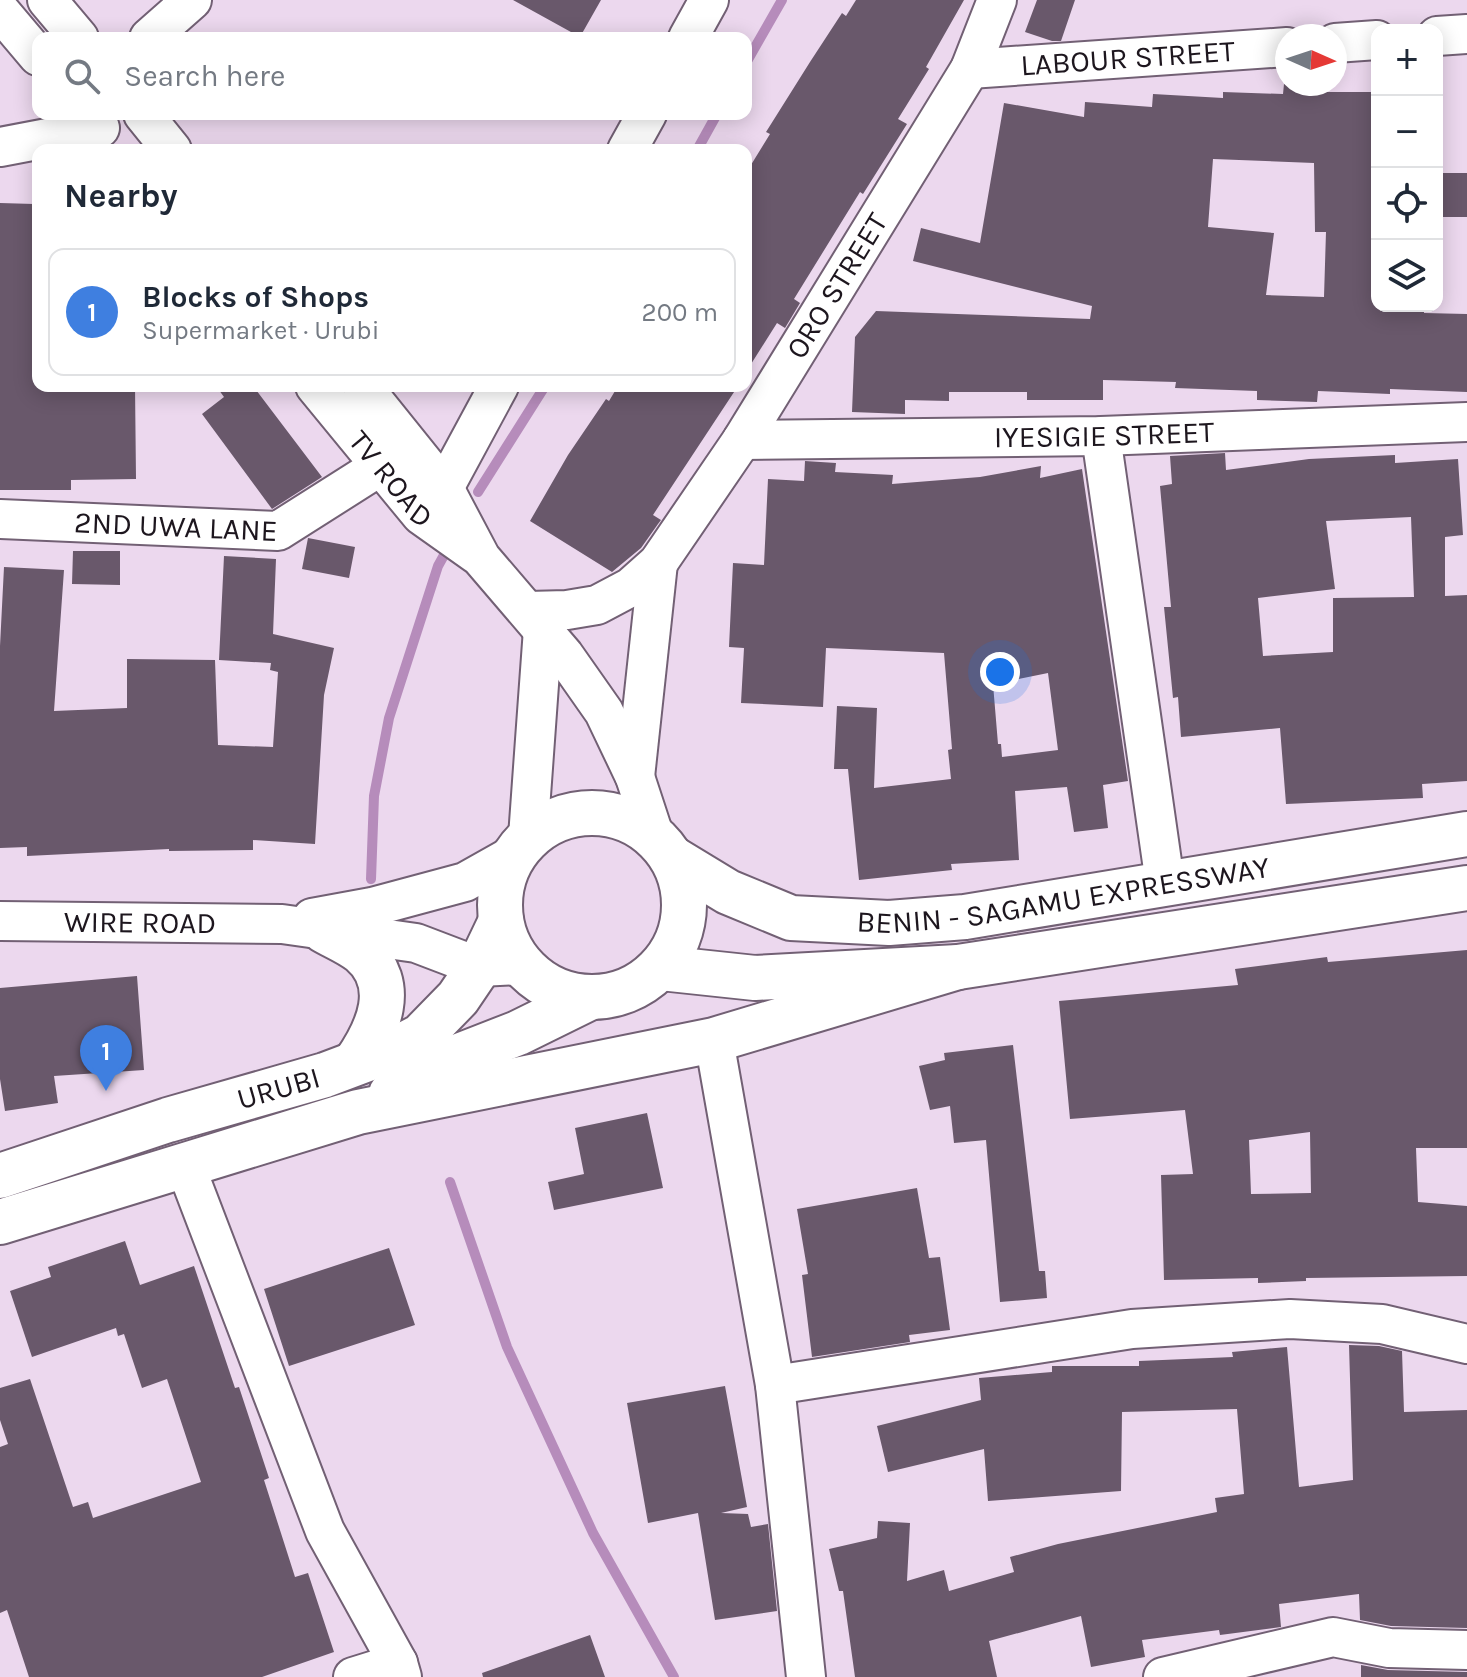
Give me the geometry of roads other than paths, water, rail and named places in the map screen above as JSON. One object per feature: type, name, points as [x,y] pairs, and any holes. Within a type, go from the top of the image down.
[{"type":"highway","points":[[500,966],[563,994],[589,998],[615,995],[640,985],[661,968],[676,943],[684,915],[683,885],[663,847],[625,818],[591,811],[557,818],[521,846]]},
{"type":"highway","name":"BENIN - SAGAMU EXPRESSWAY","points":[[663,847],[728,892],[791,918],[889,923],[965,917],[1467,834]]},
{"type":"highway","name":"URUBI","points":[[0,1176],[168,1120],[325,1075],[421,1036],[458,998],[500,966],[500,898],[504,876],[521,846]]},
{"type":"highway","points":[[661,968],[755,978],[958,967],[1467,888]]},
{"type":"highway","points":[[302,927],[361,952],[377,971],[382,995],[380,1017],[372,1039],[355,1063]]},
{"type":"highway","points":[[358,1112],[714,1040],[958,967]]},
{"type":"highway","points":[[358,1112],[459,1056],[518,1033],[589,998]]},
{"type":"highway","name":"URUBI","points":[[0,1222],[358,1112]]},
{"type":"street","points":[[47,0],[74,32]]},
{"type":"street","points":[[156,32],[192,0]]},
{"type":"street","points":[[691,32],[709,0]]},
{"type":"street","name":"ORO STREET","points":[[535,620],[597,605],[631,587],[658,563],[742,440],[970,69],[997,0]]},
{"type":"street","points":[[0,11],[32,49]]},
{"type":"street","points":[[1443,36],[1467,34]]},
{"type":"street","points":[[1347,42],[1371,40]]},
{"type":"street","name":"LABOUR STREET","points":[[970,69],[1275,48]]},
{"type":"street","points":[[148,120],[167,144]]},
{"type":"street","points":[[630,144],[644,120]]},
{"type":"street","points":[[0,147],[102,131]]},
{"type":"street","name":"TV ROAD","points":[[320,392],[421,515],[481,558]]},
{"type":"street","name":"TV ROAD","points":[[367,392],[444,488],[481,558],[535,620],[604,712],[663,847]]},
{"type":"street","points":[[444,488],[496,392]]},
{"type":"street","name":"IYESIGIE STREET","points":[[742,440],[1101,436],[1467,422]]},
{"type":"street","points":[[1101,436],[1165,883]]},
{"type":"street","name":"2ND UWA LANE","points":[[0,519],[278,531],[382,465]]},
{"type":"street","name":"ORO STREET","points":[[635,777],[658,563]]},
{"type":"street","points":[[521,846],[535,620]]},
{"type":"street","name":"WIRE ROAD","points":[[302,927],[465,882],[521,846]]},
{"type":"street","name":"WIRE ROAD","points":[[0,921],[302,927],[416,943],[500,966]]},
{"type":"street","points":[[714,1040],[775,1385],[806,1677]]},
{"type":"street","points":[[185,1165],[325,1531],[400,1670],[353,1677]]},
{"type":"street","points":[[775,1385],[1132,1329],[1290,1319],[1382,1324],[1467,1344]]},
{"type":"street","points":[[1163,1677],[1333,1637],[1389,1648],[1467,1650]]},
{"type":"waterway","points":[[752,52],[782,0]]},
{"type":"waterway","points":[[700,144],[714,120]]},
{"type":"waterway","points":[[478,492],[541,392]]},
{"type":"waterway","points":[[371,879],[374,796],[389,718],[438,566],[448,548]]},
{"type":"waterway","points":[[450,1182],[507,1347],[593,1533],[674,1677]]},
{"type":"place","name":"Blocks of Shops","points":[[106,1091]]}]
